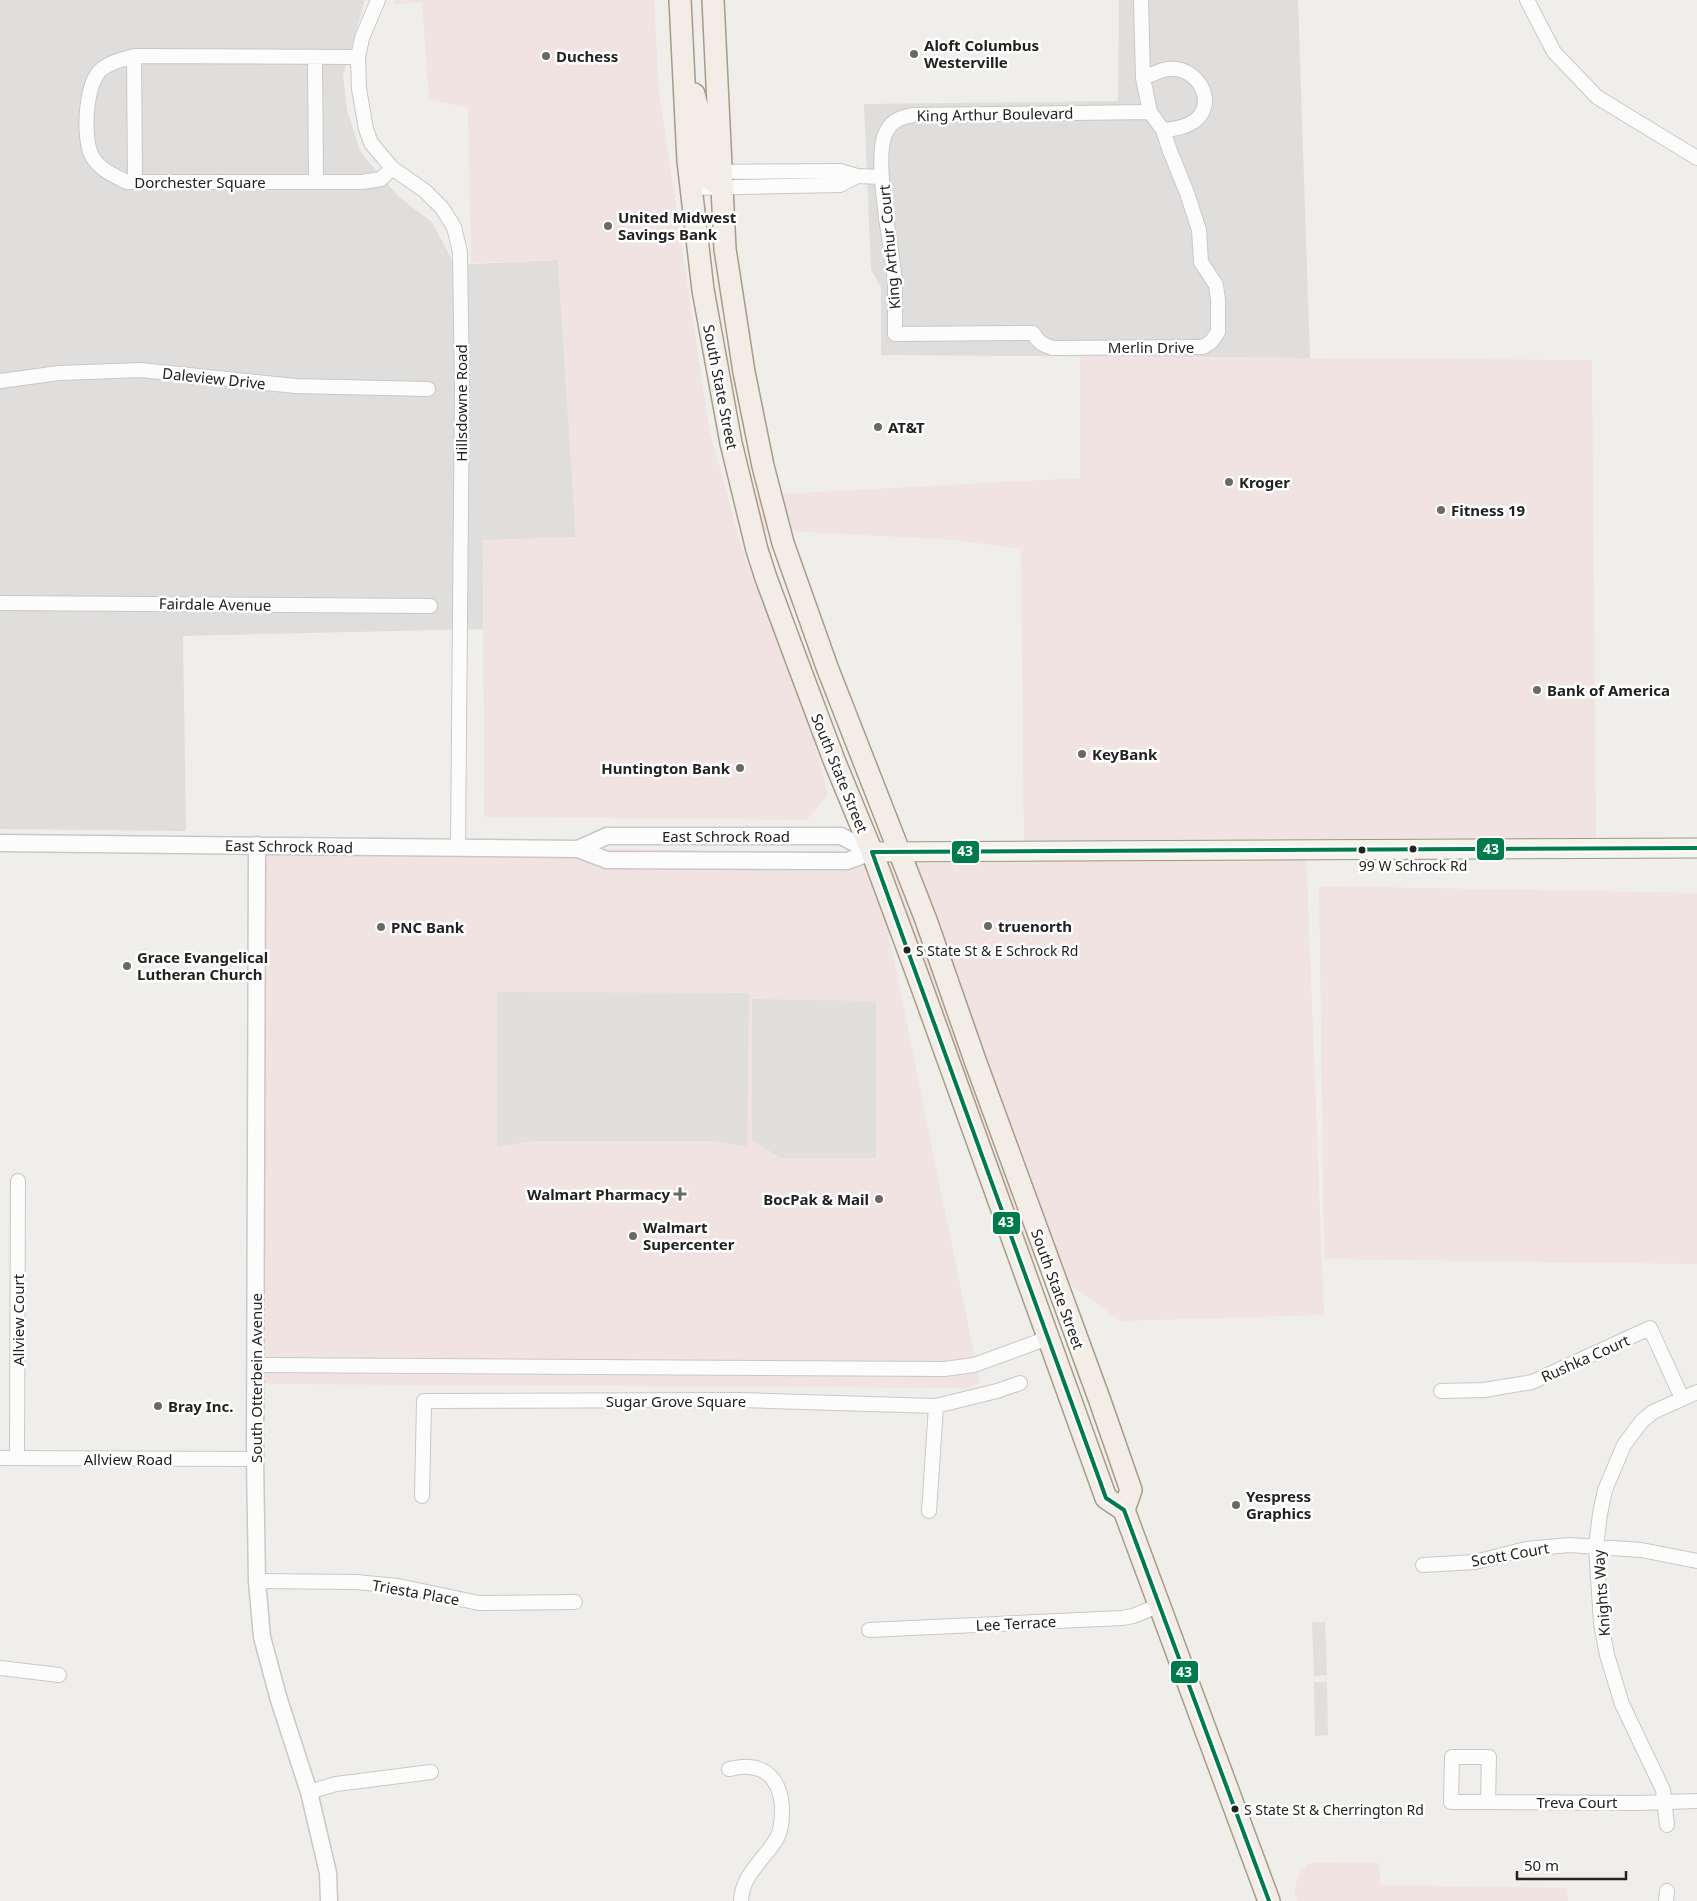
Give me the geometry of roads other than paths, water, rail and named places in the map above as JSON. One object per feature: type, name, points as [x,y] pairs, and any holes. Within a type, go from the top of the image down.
[{"type":"main road","name":"South State Street","points":[[680,0],[683,66],[706,178],[725,249],[736,327],[763,466],[791,571],[900,852],[1131,1490]]},
{"type":"main road","name":"South State Street","points":[[713,0],[706,178],[698,250],[705,301],[732,444],[752,529],[772,596],[831,752],[872,852],[1106,1498],[1124,1510]]},
{"type":"main road","points":[[698,250],[712,256],[716,260],[720,290],[736,327]]},
{"type":"main road","points":[[705,301],[726,336],[743,426],[765,514],[771,521],[778,524]]},
{"type":"main road","points":[[752,529],[770,539],[775,546],[801,630],[827,667]]},
{"type":"main road","name":"East Schrock Road","points":[[872,852],[1697,848]]},
{"type":"main road","points":[[872,852],[891,866],[956,1034],[971,1047]]},
{"type":"main road","points":[[988,1173],[1012,1202],[1054,1318],[1061,1324],[1073,1329]]},
{"type":"main road","points":[[1048,1338],[1060,1342],[1065,1347],[1090,1421],[1116,1449]]},
{"type":"main road","points":[[1082,1430],[1100,1452],[1111,1481],[1116,1488],[1131,1490],[1124,1510],[1269,1901]]},
{"type":"street","name":"Hillsdowne Road","points":[[378,0],[362,38],[358,57],[358,89],[366,129],[371,143],[392,168],[424,191],[442,208],[454,226],[460,252],[462,387],[458,848]]},
{"type":"street","points":[[1141,0],[1143,78],[1150,112]]},
{"type":"street","points":[[1527,0],[1554,52],[1597,97],[1697,158]]},
{"type":"street","name":"Dorchester Square","points":[[358,57],[134,56],[112,63],[100,70],[94,79],[85,118],[91,154],[106,172],[127,182],[362,182],[381,179],[392,168]]},
{"type":"street","points":[[134,56],[135,182]]},
{"type":"street","points":[[315,57],[316,182]]},
{"type":"street","points":[[1143,78],[1167,69],[1178,69],[1188,72],[1197,78],[1202,86],[1205,97],[1204,107],[1199,116],[1192,123],[1178,128],[1163,130]]},
{"type":"street","name":"Merlin Drive","points":[[1053,348],[1203,347],[1218,332],[1216,285],[1201,262],[1199,230],[1163,130],[1150,112]]},
{"type":"street","name":"King Arthur Boulevard","points":[[882,177],[883,141],[887,131],[895,121],[903,116],[1150,112]]},
{"type":"street","points":[[706,178],[840,185],[857,176],[882,177]]},
{"type":"street","name":"King Arthur Court","points":[[882,177],[894,283],[895,334],[1033,333],[1044,346],[1053,348]]},
{"type":"street","name":"Daleview Drive","points":[[0,381],[59,373],[141,370],[295,386],[428,389]]},
{"type":"street","name":"Fairdale Avenue","points":[[0,603],[430,606]]},
{"type":"street","name":"East Schrock Road","points":[[578,849],[607,836],[841,836],[872,852]]},
{"type":"street","name":"East Schrock Road","points":[[0,844],[578,849],[607,860],[847,861],[872,852]]},
{"type":"street","name":"South Otterbein Avenue","points":[[257,845],[255,1459],[257,1581],[262,1637],[279,1700],[309,1792],[328,1873],[329,1901]]},
{"type":"street","name":"Allview Court","points":[[17,1458],[18,1182]]},
{"type":"street","name":"Rushka Court","points":[[1441,1391],[1484,1390],[1532,1382],[1650,1328],[1682,1398]]},
{"type":"street","points":[[256,1365],[944,1370],[974,1365],[1048,1338]]},
{"type":"street","name":"Sugar Grove Square","points":[[422,1496],[424,1401],[741,1400],[936,1406],[997,1391],[1020,1383]]},
{"type":"street","name":"Knights Way","points":[[1667,1825],[1664,1790],[1622,1704],[1608,1661],[1601,1623],[1596,1546],[1605,1490],[1624,1445],[1642,1421],[1653,1412],[1697,1392]]},
{"type":"street","points":[[929,1511],[936,1406]]},
{"type":"street","name":"Allview Road","points":[[0,1458],[255,1459]]},
{"type":"street","name":"Scott Court","points":[[1423,1565],[1475,1562],[1526,1548],[1569,1545],[1642,1550],[1697,1561]]},
{"type":"street","name":"Triesta Place","points":[[257,1581],[356,1582],[390,1585],[479,1603],[575,1602]]},
{"type":"street","name":"Lee Terrace","points":[[868,1630],[1122,1618],[1134,1616],[1160,1605]]},
{"type":"street","points":[[0,1668],[13,1668],[59,1675]]},
{"type":"street","points":[[729,1770],[748,1766],[765,1772],[778,1786],[782,1803],[782,1820],[777,1837],[754,1868],[745,1884],[742,1901]]},
{"type":"street","points":[[309,1792],[336,1784],[431,1772]]},
{"type":"street","name":"Treva Court","points":[[1488,1802],[1697,1801]]},
{"type":"place","name":"Aloft Columbus Westerville","points":[[914,54]]},
{"type":"place","name":"Duchess","points":[[546,56]]},
{"type":"place","name":"United Midwest Savings Bank","points":[[608,226]]},
{"type":"place","name":"AT&T","points":[[878,427]]},
{"type":"place","name":"Kroger","points":[[1229,482]]},
{"type":"place","name":"Fitness 19","points":[[1441,510]]},
{"type":"place","name":"Bank of America","points":[[1537,690]]},
{"type":"place","name":"KeyBank","points":[[1082,754]]},
{"type":"place","name":"Huntington Bank","points":[[740,768]]},
{"type":"place","name":"99 W Schrock Rd","points":[[1413,849]]},
{"type":"place","name":"truenorth","points":[[988,926]]},
{"type":"place","name":"PNC Bank","points":[[381,927]]},
{"type":"place","name":"S State St & E Schrock Rd","points":[[907,950]]},
{"type":"place","name":"Grace Evangelical Lutheran Church","points":[[127,966]]},
{"type":"place","name":"Walmart Pharmacy","points":[[680,1194]]},
{"type":"place","name":"BocPak & Mail","points":[[879,1199]]},
{"type":"place","name":"Walmart Supercenter","points":[[633,1236]]},
{"type":"place","name":"Bray Inc.","points":[[158,1406]]},
{"type":"place","name":"Yespress Graphics","points":[[1236,1505]]},
{"type":"place","name":"S State St & Cherrington Rd","points":[[1235,1809]]}]
